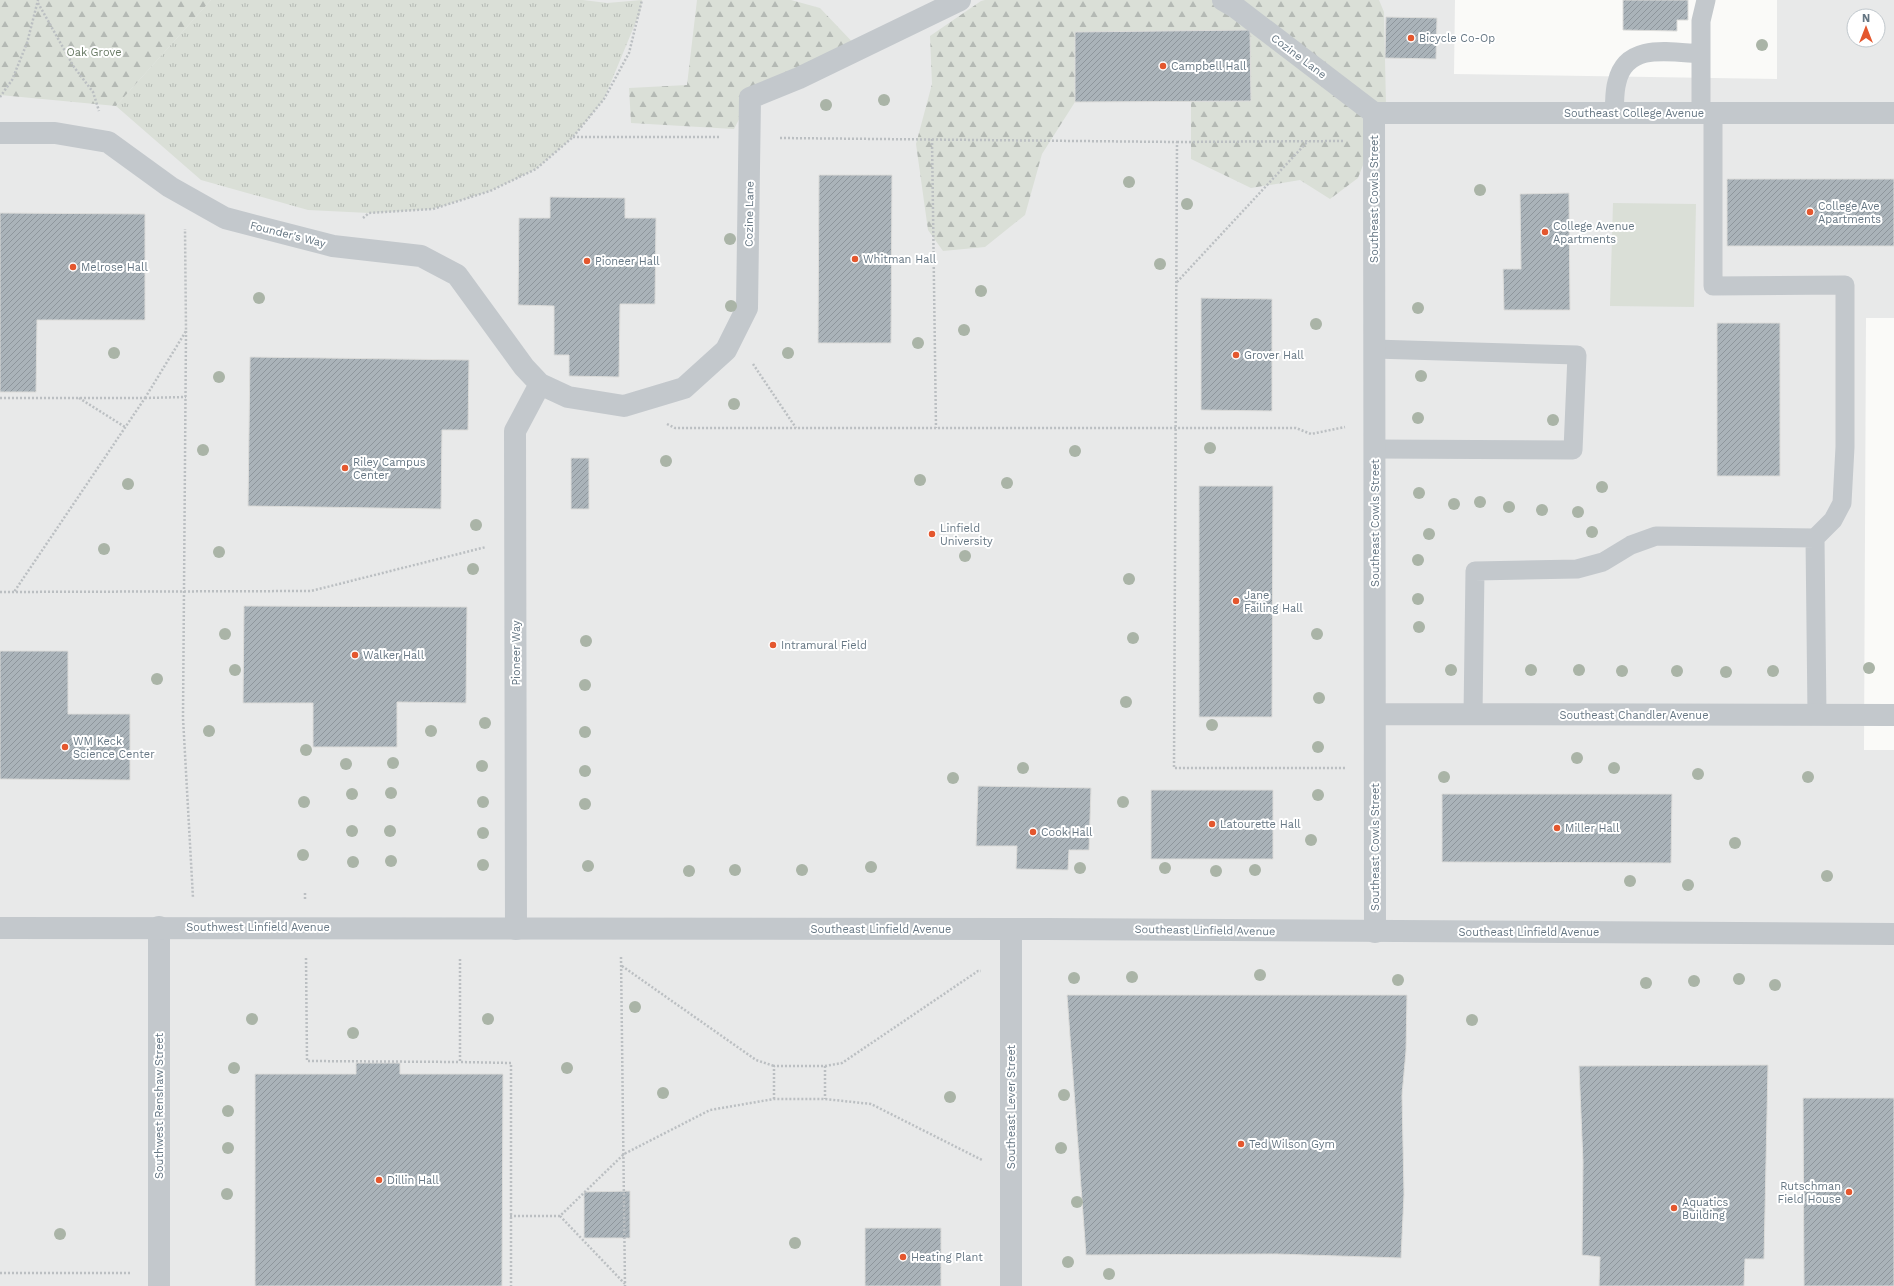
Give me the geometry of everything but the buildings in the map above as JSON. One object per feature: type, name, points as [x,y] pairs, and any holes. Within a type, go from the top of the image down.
[{"type":"street","name":"Cozine Lane","points":[[540,384],[568,398],[624,406],[684,388],[726,350],[747,308],[750,98],[800,78],[960,0]]},
{"type":"street","name":"Cozine Lane","points":[[1223,0],[1235,7],[1374,114]]},
{"type":"street","name":"Southeast College Avenue","points":[[1374,114],[1894,114]]},
{"type":"street","name":"Southeast Cowls Street","points":[[1374,114],[1375,932]]},
{"type":"street","name":"Founder's Way","points":[[0,133],[54,133],[108,142],[170,187],[225,218],[333,246],[421,256],[457,275],[524,366],[540,384]]},
{"type":"street","name":"Pioneer Way","points":[[516,929],[515,431],[540,384]]},
{"type":"street","name":"Southeast Chandler Avenue","points":[[1375,714],[1894,715]]},
{"type":"street","name":"Southwest Linfield Avenue","points":[[0,928],[159,927],[516,929]]},
{"type":"street","name":"Southwest Renshaw Street","points":[[159,927],[159,1280]]},
{"type":"street","name":"Southeast Linfield Avenue","points":[[516,929],[1011,929],[1894,934]]},
{"type":"street","name":"Southeast Lever Street","points":[[1011,929],[1011,1286]]},
{"type":"lane","points":[[1706,0],[1701,21],[1701,54],[1707,114],[1713,286],[1845,285],[1845,447],[1842,503],[1833,520],[1815,538],[1817,715]]},
{"type":"lane","points":[[1614,114],[1617,82],[1624,64],[1635,56],[1653,52],[1701,54]]},
{"type":"lane","points":[[1374,349],[1577,355],[1573,450],[1375,450]]},
{"type":"lane","points":[[1473,715],[1475,571],[1577,569],[1603,562],[1631,545],[1656,536],[1815,538]]},
{"type":"path","points":[[333,246],[368,213],[433,209],[490,191],[536,169],[574,137],[604,99],[629,53],[642,0]]},
{"type":"path","points":[[0,97],[12,80],[27,43],[38,2]]},
{"type":"path","points":[[38,2],[74,67],[93,92],[108,142]]},
{"type":"path","points":[[574,137],[750,137],[1178,142],[1374,141]]},
{"type":"path","points":[[932,139],[936,428]]},
{"type":"path","points":[[1177,282],[1308,141]]},
{"type":"path","points":[[1178,142],[1174,768],[1375,769]]},
{"type":"path","points":[[195,202],[185,226],[186,397],[183,718],[195,928]]},
{"type":"path","points":[[14,592],[145,398],[186,331]]},
{"type":"path","points":[[726,350],[749,357],[796,428]]},
{"type":"path","points":[[0,398],[186,397]]},
{"type":"path","points":[[78,398],[125,427]]},
{"type":"path","points":[[624,406],[675,428],[1296,428],[1311,434],[1346,427],[1375,427]]},
{"type":"path","points":[[0,592],[311,591],[516,540]]},
{"type":"path","points":[[305,893],[307,1061],[511,1062],[511,1286]]},
{"type":"path","points":[[459,928],[460,1062]]},
{"type":"path","points":[[621,929],[625,1285]]},
{"type":"path","points":[[621,966],[756,1060],[774,1066],[826,1066],[842,1062],[978,971],[1011,971]]},
{"type":"path","points":[[774,1066],[774,1099]]},
{"type":"path","points":[[826,1066],[826,1099]]},
{"type":"path","points":[[510,1216],[560,1216],[624,1154],[710,1110],[774,1099],[826,1099],[870,1104],[981,1160],[1011,1159]]},
{"type":"path","points":[[560,1216],[625,1285]]},
{"type":"path","points":[[0,1273],[159,1280]]},
{"type":"shaded area","name":"Linfield University","points":[[0,0],[1455,0],[1454,74],[1777,79],[1777,0],[1894,0],[1894,318],[1866,318],[1864,750],[1894,750],[1894,1286],[0,1286]]},
{"type":"green space","name":"Oak Grove","points":[[0,0],[211,0],[116,106],[0,95]]},
{"type":"green space","points":[[211,0],[583,0],[607,3],[642,0],[640,12],[604,99],[573,137],[536,169],[490,191],[433,209],[369,213],[308,210],[201,180],[116,106]]},
{"type":"green space","points":[[697,0],[791,0],[820,8],[859,49],[750,98],[734,129],[631,123],[629,88],[687,85]]},
{"type":"green space","points":[[1379,0],[1384,12],[1386,106],[1358,178],[1330,199],[1300,180],[1251,188],[1191,159],[1191,102],[1251,101],[1250,30],[1075,32],[1075,102],[1042,154],[1025,215],[985,247],[943,251],[928,230],[916,144],[932,84],[930,36],[981,1]]},
{"type":"green space","points":[[1613,203],[1696,204],[1694,307],[1610,306]]},
{"type":"place","name":"Bicycle Co-Op","points":[[1411,38]]},
{"type":"place","name":"Campbell Hall","points":[[1163,66]]},
{"type":"place","name":"College Ave Apartments","points":[[1810,212]]},
{"type":"place","name":"College Avenue Apartments","points":[[1545,232]]},
{"type":"place","name":"Whitman Hall","points":[[855,259]]},
{"type":"place","name":"Pioneer Hall","points":[[587,261]]},
{"type":"place","name":"Melrose Hall","points":[[73,267]]},
{"type":"place","name":"Grover Hall","points":[[1236,355]]},
{"type":"place","name":"Riley Campus Center","points":[[345,468]]},
{"type":"place","name":"Linfield University","points":[[932,534]]},
{"type":"place","name":"Jane Failing Hall","points":[[1236,601]]},
{"type":"place","name":"Intramural Field","points":[[773,645]]},
{"type":"place","name":"Walker Hall","points":[[355,655]]},
{"type":"place","name":"WM Keck Science Center","points":[[65,747]]},
{"type":"place","name":"Latourette Hall","points":[[1212,824]]},
{"type":"place","name":"Miller Hall","points":[[1557,828]]},
{"type":"place","name":"Cook Hall","points":[[1033,832]]},
{"type":"place","name":"Ted Wilson Gym","points":[[1241,1144]]},
{"type":"place","name":"Dillin Hall","points":[[379,1180]]},
{"type":"place","name":"Rutschman Field House","points":[[1849,1192]]},
{"type":"place","name":"Aquatics Building","points":[[1674,1208]]},
{"type":"place","name":"Heating Plant","points":[[903,1257]]}]
